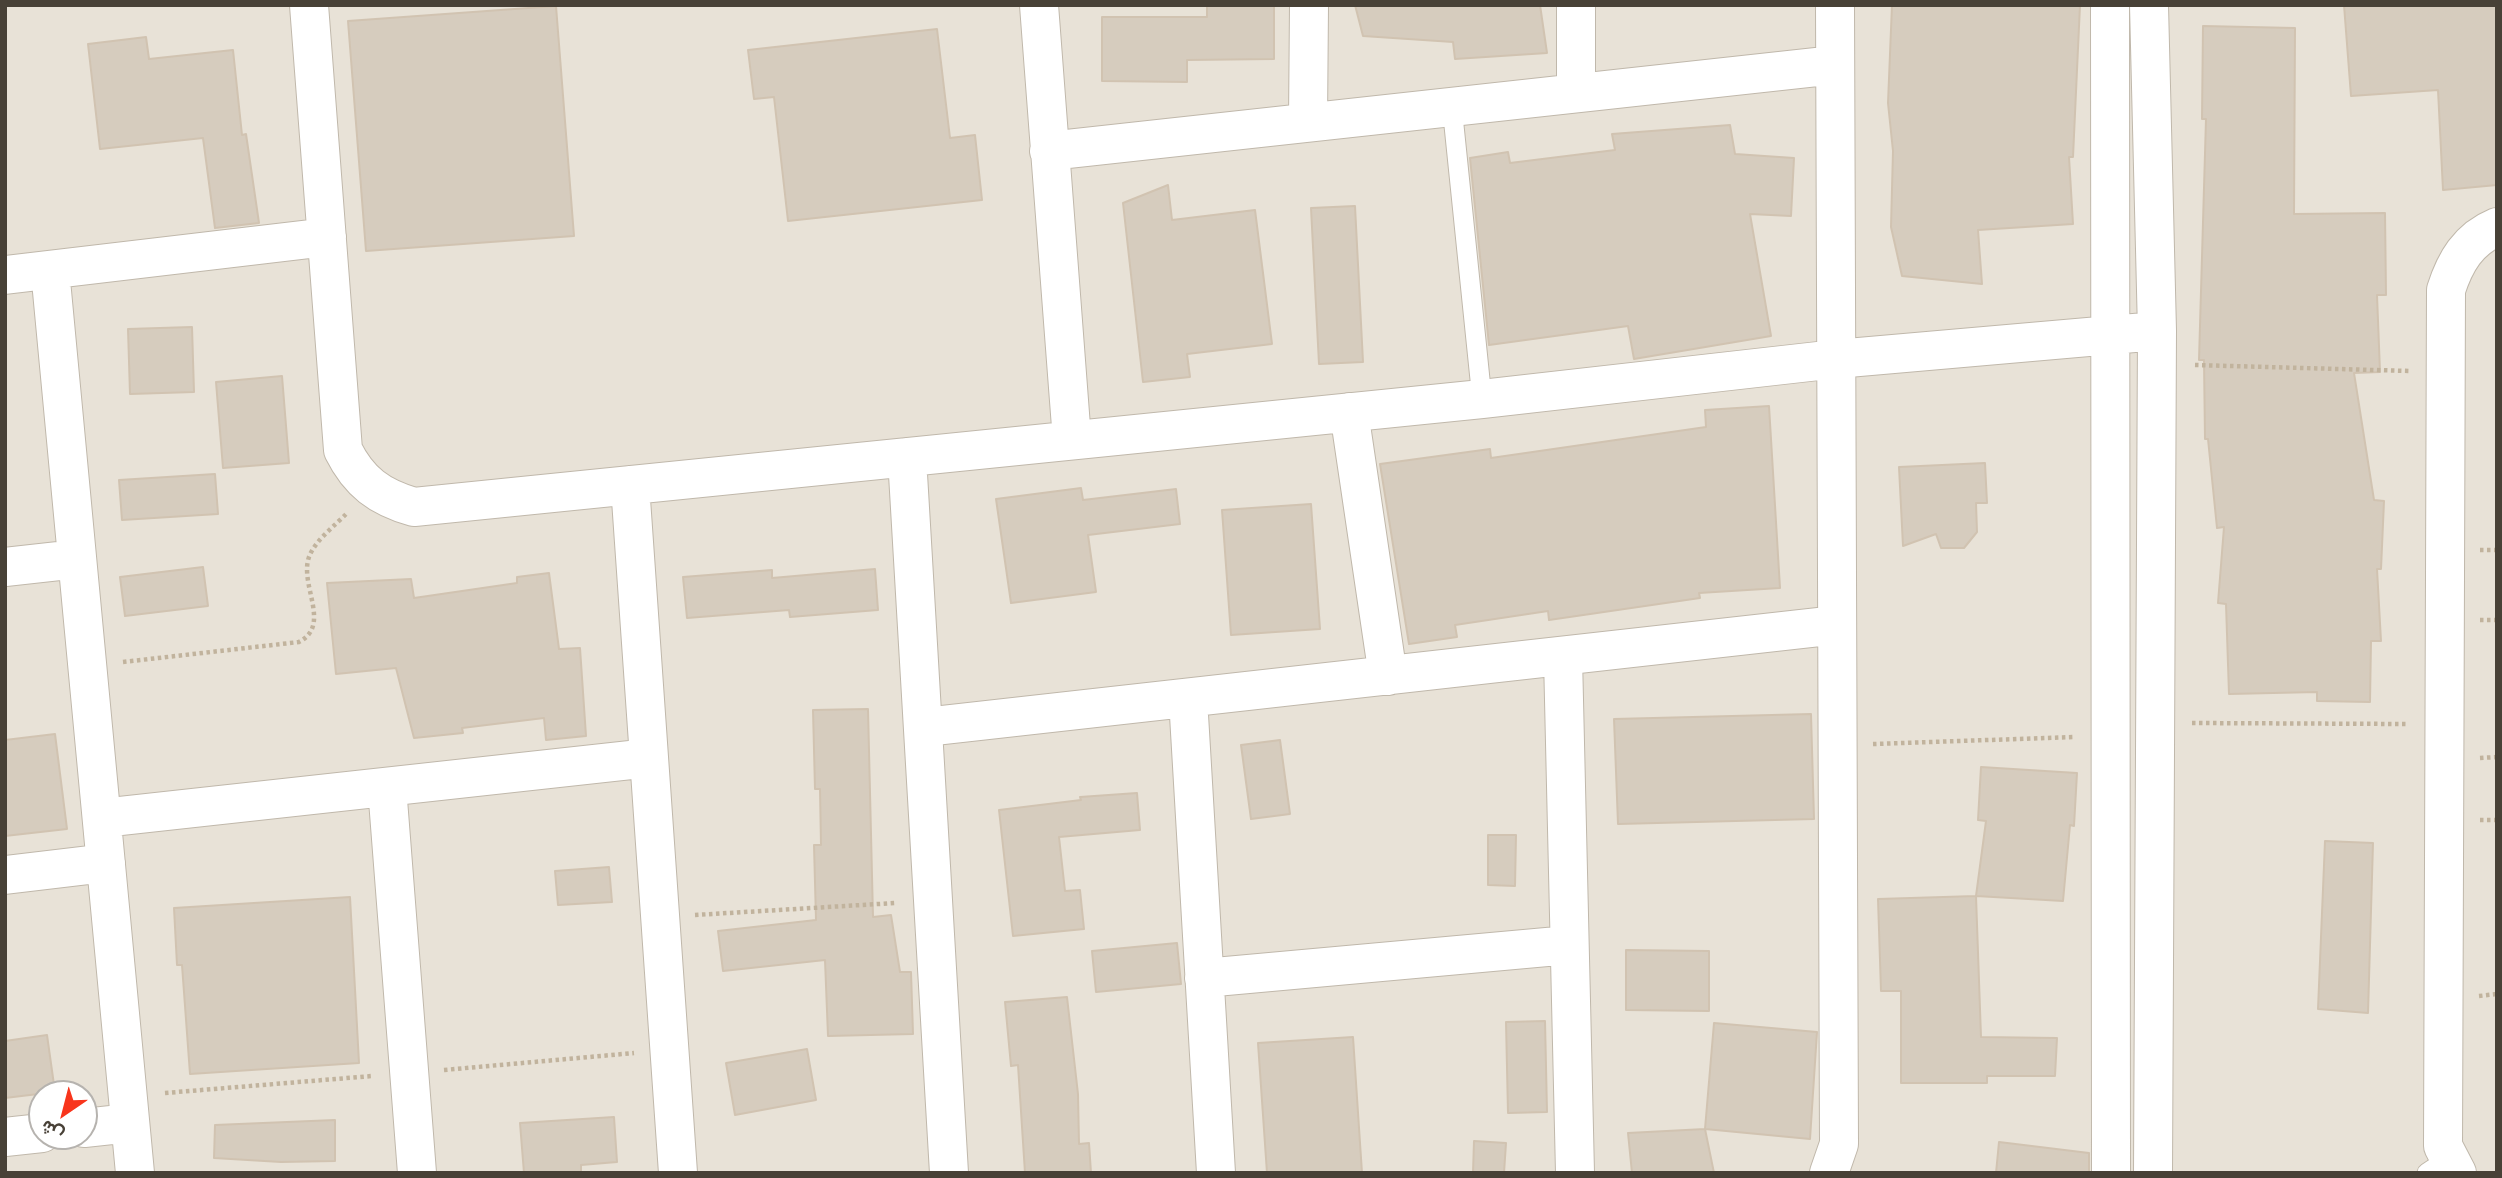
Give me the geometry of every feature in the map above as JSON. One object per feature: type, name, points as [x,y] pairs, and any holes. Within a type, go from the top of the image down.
[{"type":"street","points":[[309,5],[343,450],[353,471],[370,488],[391,500],[414,507],[1482,399],[1836,359],[2110,336],[2157,348]]},
{"type":"street","points":[[1039,5],[1072,440]]},
{"type":"street","points":[[1308,122],[1310,5]]},
{"type":"street","points":[[1576,5],[1576,92]]},
{"type":"street","points":[[1829,1173],[1839,1144],[1835,5]]},
{"type":"street","points":[[2110,5],[2111,1173]]},
{"type":"street","points":[[2149,5],[2157,348],[2153,1173]]},
{"type":"street","points":[[1049,151],[1835,65]]},
{"type":"street","points":[[2444,1168],[2446,290],[2454,266],[2468,247],[2497,227]]},
{"type":"street","points":[[5,275],[327,237]]},
{"type":"street","points":[[50,270],[135,1173]]},
{"type":"street","points":[[1349,412],[1388,676]]},
{"type":"street","points":[[907,457],[925,727],[949,1173]]},
{"type":"street","points":[[630,485],[678,1173]]},
{"type":"street","points":[[5,567],[76,559]]},
{"type":"street","points":[[925,727],[1837,625]]},
{"type":"street","points":[[1563,657],[1575,1173]]},
{"type":"street","points":[[1188,698],[1216,1173]]},
{"type":"street","points":[[102,818],[649,758]]},
{"type":"street","points":[[387,787],[417,1173]]},
{"type":"street","points":[[5,875],[106,863]]},
{"type":"street","points":[[1204,978],[1569,945]]},
{"type":"street","points":[[98,1126],[130,1123]]},
{"type":"street","points":[[5,1137],[28,1135]]},
{"type":"lane","points":[[1452,106],[1482,399]]},
{"type":"path","points":[[2157,348],[2446,372]]},
{"type":"path","points":[[87,666],[299,642],[307,638],[315,624],[306,573],[309,556],[370,488]]},
{"type":"path","points":[[2156,723],[2445,724]]},
{"type":"path","points":[[1837,745],[2110,736]]},
{"type":"path","points":[[660,918],[935,900]]},
{"type":"shaded area","points":[[5,5],[2497,5],[2497,1173],[5,1173]]},
{"type":"building","points":[[1207,5],[1274,5],[1274,59],[1187,60],[1187,82],[1102,81],[1102,17],[1207,17]]},
{"type":"building","points":[[1355,5],[1540,5],[1547,53],[1455,59],[1453,42],[1363,36]]},
{"type":"building","points":[[1892,5],[2080,5],[2073,157],[2069,157],[2073,224],[1978,230],[1982,284],[1902,276],[1891,227],[1893,151],[1888,103]]},
{"type":"building","points":[[2344,5],[2497,5],[2497,185],[2443,190],[2438,90],[2351,96]]},
{"type":"building","points":[[556,6],[574,236],[366,251],[348,21]]},
{"type":"building","points":[[2203,26],[2295,28],[2294,214],[2385,213],[2386,295],[2377,295],[2380,372],[2354,373],[2374,500],[2384,501],[2381,569],[2377,569],[2381,641],[2371,641],[2370,702],[2317,701],[2317,692],[2229,694],[2226,604],[2218,603],[2224,527],[2217,528],[2208,439],[2205,439],[2204,360],[2199,360],[2206,119],[2202,119]]},
{"type":"building","points":[[937,29],[950,138],[975,135],[982,200],[788,221],[774,97],[754,99],[748,50]]},
{"type":"building","points":[[146,37],[149,59],[233,50],[242,135],[246,134],[259,223],[215,228],[203,138],[100,149],[88,44]]},
{"type":"building","points":[[1730,125],[1735,154],[1794,158],[1791,216],[1750,214],[1771,336],[1634,359],[1628,326],[1489,345],[1470,158],[1508,152],[1510,163],[1615,150],[1612,134]]},
{"type":"building","points":[[1168,185],[1172,220],[1255,210],[1272,344],[1187,354],[1190,377],[1143,382],[1123,203]]},
{"type":"building","points":[[1355,206],[1363,362],[1319,364],[1311,208]]},
{"type":"building","points":[[192,327],[194,392],[130,394],[128,329]]},
{"type":"building","points":[[282,376],[289,463],[223,468],[216,382]]},
{"type":"building","points":[[1769,406],[1780,588],[1699,593],[1700,598],[1549,620],[1548,611],[1455,625],[1457,637],[1409,644],[1380,464],[1490,449],[1491,458],[1706,427],[1705,410]]},
{"type":"building","points":[[1985,463],[1987,503],[1976,503],[1977,532],[1964,548],[1941,548],[1936,534],[1903,546],[1899,467]]},
{"type":"building","points":[[215,474],[218,514],[122,520],[119,480]]},
{"type":"building","points":[[1081,488],[1083,500],[1176,489],[1180,524],[1088,535],[1096,592],[1011,603],[996,499]]},
{"type":"building","points":[[1311,504],[1320,629],[1231,635],[1222,510]]},
{"type":"building","points":[[203,567],[208,606],[125,616],[120,577]]},
{"type":"building","points":[[875,569],[878,610],[790,617],[789,610],[687,618],[683,577],[772,570],[772,578]]},
{"type":"building","points":[[549,573],[559,649],[580,648],[586,736],[546,740],[544,718],[462,728],[463,733],[414,738],[396,668],[336,674],[327,583],[411,579],[414,598],[517,583],[517,577]]},
{"type":"building","points":[[868,709],[873,917],[891,915],[900,972],[911,972],[913,1034],[828,1036],[825,960],[723,971],[718,931],[816,920],[814,845],[821,845],[820,789],[815,789],[813,710]]},
{"type":"building","points":[[1811,714],[1814,819],[1618,824],[1614,719]]},
{"type":"building","points":[[55,734],[67,829],[5,836],[5,740]]},
{"type":"building","points":[[1280,740],[1290,814],[1251,819],[1241,745]]},
{"type":"building","points":[[1981,767],[2077,773],[2074,826],[2070,825],[2063,901],[1976,896],[1986,821],[1978,820]]},
{"type":"building","points":[[1137,793],[1140,830],[1059,837],[1065,891],[1080,890],[1084,929],[1013,936],[999,810],[1081,800],[1080,797]]},
{"type":"building","points":[[1488,835],[1516,835],[1515,886],[1488,885]]},
{"type":"building","points":[[2325,841],[2373,843],[2368,1013],[2318,1009]]},
{"type":"building","points":[[609,867],[612,902],[558,905],[555,871]]},
{"type":"building","points":[[1976,896],[1981,1037],[2057,1038],[2055,1076],[1987,1076],[1987,1083],[1901,1083],[1901,991],[1881,991],[1878,899]]},
{"type":"building","points":[[350,897],[359,1063],[190,1074],[182,965],[177,965],[174,908]]},
{"type":"building","points":[[1177,943],[1181,984],[1096,992],[1092,951]]},
{"type":"building","points":[[1626,950],[1709,951],[1709,1011],[1626,1010]]},
{"type":"building","points":[[1067,997],[1078,1094],[1079,1144],[1089,1143],[1091,1173],[1025,1173],[1018,1065],[1011,1066],[1005,1002]]},
{"type":"building","points":[[1545,1021],[1547,1112],[1508,1113],[1506,1022]]},
{"type":"building","points":[[1714,1023],[1817,1032],[1810,1139],[1705,1129]]},
{"type":"building","points":[[47,1035],[53,1080],[28,1080],[28,1095],[5,1098],[5,1041]]},
{"type":"building","points":[[1353,1037],[1362,1173],[1267,1173],[1258,1043]]},
{"type":"building","points":[[807,1049],[816,1100],[735,1115],[726,1063]]},
{"type":"building","points":[[614,1117],[617,1162],[581,1165],[581,1173],[524,1173],[520,1123]]},
{"type":"building","points":[[335,1120],[335,1161],[281,1162],[214,1158],[215,1125]]},
{"type":"building","points":[[1705,1129],[1714,1173],[1632,1173],[1628,1133]]},
{"type":"building","points":[[1474,1141],[1506,1143],[1504,1173],[1473,1173]]},
{"type":"building","points":[[1999,1142],[2089,1153],[2089,1173],[1996,1173]]}]
